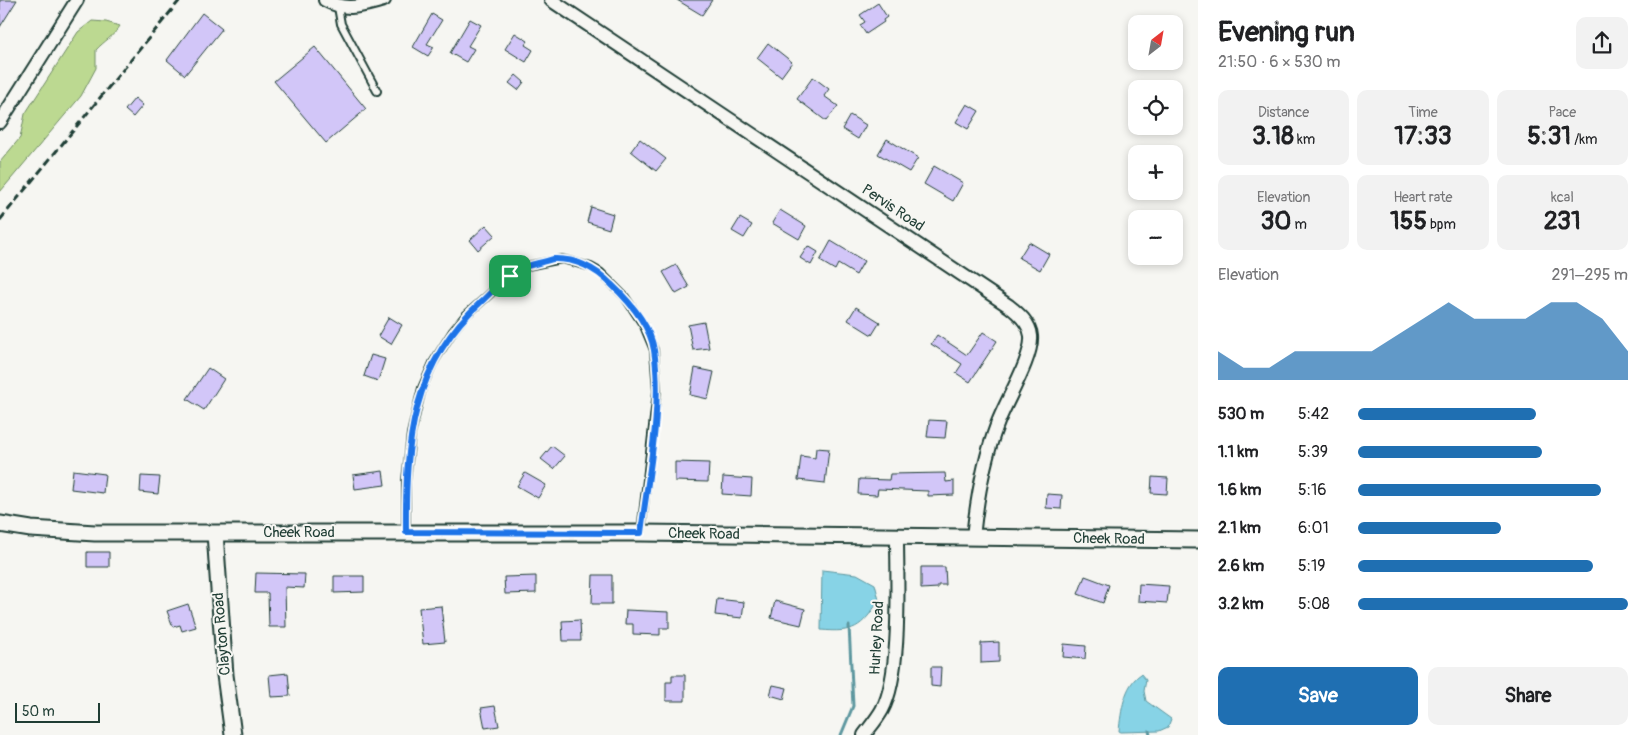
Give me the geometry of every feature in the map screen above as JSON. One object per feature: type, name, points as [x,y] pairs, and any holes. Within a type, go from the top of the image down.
[{"type":"street","points":[[1,117],[77,0]]},
{"type":"street","points":[[325,0],[338,7],[349,8],[384,0]]},
{"type":"street","name":"Pervis Road","points":[[551,0],[1009,306],[1024,320],[1031,335],[1027,358],[996,426],[978,494],[973,537]]},
{"type":"street","name":"Cheek Road","points":[[0,524],[31,529],[95,533],[641,533],[1198,540]]},
{"type":"street","name":"Clayton Road","points":[[215,533],[226,675],[233,735]]},
{"type":"street","name":"Hurley Road","points":[[864,735],[882,710],[890,688],[895,653],[897,536]]},
{"type":"lane","points":[[338,7],[341,24],[377,92]]},
{"type":"lane","points":[[406,532],[406,481],[411,434],[422,388],[433,363],[464,316],[510,276],[522,268],[562,259],[591,267],[600,272],[626,296],[644,326],[654,350],[657,390],[641,533]]},
{"type":"green space","points":[[92,21],[120,26],[96,50],[96,68],[81,96],[0,192],[0,162],[20,138],[25,114],[78,32]]},
{"type":"water","points":[[822,570],[857,574],[875,584],[879,600],[862,623],[856,627],[841,631],[821,630]]},
{"type":"water","points":[[1141,674],[1146,680],[1144,691],[1146,701],[1171,719],[1168,727],[1159,731],[1121,732],[1119,731],[1124,700],[1131,685]]},
{"type":"building","points":[[0,0],[17,0],[0,27]]},
{"type":"building","points":[[677,0],[712,0],[702,15]]},
{"type":"building","points":[[878,3],[887,17],[883,20],[884,22],[866,34],[860,25],[865,22],[860,15]]},
{"type":"building","points":[[202,13],[222,29],[185,75],[167,60]]},
{"type":"building","points":[[432,14],[442,20],[427,44],[434,47],[428,56],[413,47]]},
{"type":"building","points":[[470,19],[481,25],[468,46],[474,49],[466,62],[450,53]]},
{"type":"building","points":[[515,33],[528,41],[525,45],[533,50],[526,62],[505,49]]},
{"type":"building","points":[[768,43],[792,62],[781,77],[757,58]]},
{"type":"building","points":[[315,47],[366,109],[326,143],[274,81]]},
{"type":"building","points":[[516,75],[524,82],[518,90],[509,83]]},
{"type":"building","points":[[813,77],[829,89],[824,96],[838,106],[826,121],[797,99]]},
{"type":"building","points":[[135,98],[143,105],[133,117],[125,110]]},
{"type":"building","points":[[967,104],[979,111],[968,129],[956,122]]},
{"type":"building","points":[[850,115],[866,125],[858,139],[842,129]]},
{"type":"building","points":[[640,139],[666,159],[656,171],[631,151]]},
{"type":"building","points":[[887,139],[918,158],[909,172],[878,154]]},
{"type":"building","points":[[934,166],[963,183],[953,201],[924,184]]},
{"type":"building","points":[[591,207],[613,214],[609,229],[587,222]]},
{"type":"building","points":[[780,210],[806,226],[799,239],[772,223]]},
{"type":"building","points":[[740,218],[752,225],[744,238],[732,231]]},
{"type":"building","points":[[486,225],[495,235],[478,250],[470,240]]},
{"type":"building","points":[[831,241],[864,261],[856,275],[838,264],[835,270],[820,261]]},
{"type":"building","points":[[1029,242],[1049,254],[1040,270],[1019,258]]},
{"type":"building","points":[[808,246],[818,252],[811,265],[800,258]]},
{"type":"building","points":[[676,265],[689,287],[676,294],[663,272]]},
{"type":"building","points":[[856,307],[880,322],[872,335],[848,320]]},
{"type":"building","points":[[389,317],[402,325],[391,344],[378,336]]},
{"type":"building","points":[[704,322],[709,348],[693,350],[688,325]]},
{"type":"building","points":[[983,332],[997,341],[970,382],[956,373],[962,364],[931,344],[937,335],[967,355]]},
{"type":"building","points":[[371,355],[385,359],[378,381],[364,376]]},
{"type":"building","points":[[208,368],[224,379],[204,410],[187,399]]},
{"type":"building","points":[[695,368],[714,372],[708,399],[690,395]]},
{"type":"building","points":[[929,420],[947,421],[945,438],[927,437]]},
{"type":"building","points":[[552,446],[565,456],[554,469],[541,459]]},
{"type":"building","points":[[816,448],[829,449],[825,483],[798,480],[801,456],[815,458]]},
{"type":"building","points":[[675,462],[709,463],[708,482],[675,481]]},
{"type":"building","points":[[73,470],[105,474],[103,493],[71,489]]},
{"type":"building","points":[[383,471],[385,485],[355,489],[353,475]]},
{"type":"building","points":[[525,473],[546,485],[538,498],[517,486]]},
{"type":"building","points":[[945,473],[946,482],[954,481],[954,495],[928,496],[928,491],[878,489],[877,495],[858,494],[859,479],[889,480],[890,474]]},
{"type":"building","points":[[141,476],[160,477],[158,494],[140,492]]},
{"type":"building","points":[[723,477],[752,479],[751,496],[722,494]]},
{"type":"building","points":[[1152,477],[1168,478],[1167,494],[1151,493]]},
{"type":"building","points":[[1047,494],[1062,495],[1061,509],[1046,508]]},
{"type":"building","points":[[87,552],[109,552],[109,567],[87,567]]},
{"type":"building","points":[[921,567],[945,567],[946,585],[938,585],[938,588],[921,589]]},
{"type":"building","points":[[256,573],[305,574],[304,588],[285,587],[286,627],[269,627],[268,593],[255,593]]},
{"type":"building","points":[[593,575],[612,575],[612,604],[592,604]]},
{"type":"building","points":[[334,576],[364,576],[364,592],[334,593]]},
{"type":"building","points":[[536,576],[536,593],[505,594],[504,577]]},
{"type":"building","points":[[1085,576],[1109,585],[1103,603],[1078,594]]},
{"type":"building","points":[[1139,584],[1169,586],[1167,603],[1138,601]]},
{"type":"building","points":[[717,599],[744,602],[742,618],[715,615]]},
{"type":"building","points":[[775,601],[805,609],[801,625],[771,618]]},
{"type":"building","points":[[188,604],[196,627],[182,631],[180,625],[173,627],[167,611]]},
{"type":"building","points":[[441,606],[445,642],[423,644],[419,608]]},
{"type":"building","points":[[626,610],[669,612],[669,628],[660,628],[660,635],[633,634],[633,624],[625,624]]},
{"type":"building","points":[[580,620],[581,641],[563,641],[562,621]]},
{"type":"building","points":[[999,642],[999,662],[981,663],[981,643]]},
{"type":"building","points":[[1064,644],[1086,646],[1085,659],[1063,657]]},
{"type":"building","points":[[931,667],[941,667],[940,687],[931,686]]},
{"type":"building","points":[[288,673],[290,696],[271,697],[269,675]]},
{"type":"building","points":[[672,675],[685,675],[685,701],[666,701],[666,682],[672,682]]},
{"type":"building","points":[[773,685],[787,688],[784,699],[770,695]]},
{"type":"building","points":[[495,706],[499,726],[485,728],[481,708]]},
{"type":"waterway","points":[[841,735],[853,706],[849,626]]},
{"type":"waterway","points":[[1149,731],[1150,735]]},
{"type":"railway","points":[[0,220],[180,0]]},
{"type":"route","points":[[553,259],[579,262],[600,272],[626,296],[644,326],[654,350],[657,390],[641,533],[406,532],[406,481],[411,434],[414,415],[427,374],[453,330],[464,316],[510,276],[522,268],[553,259]]}]
